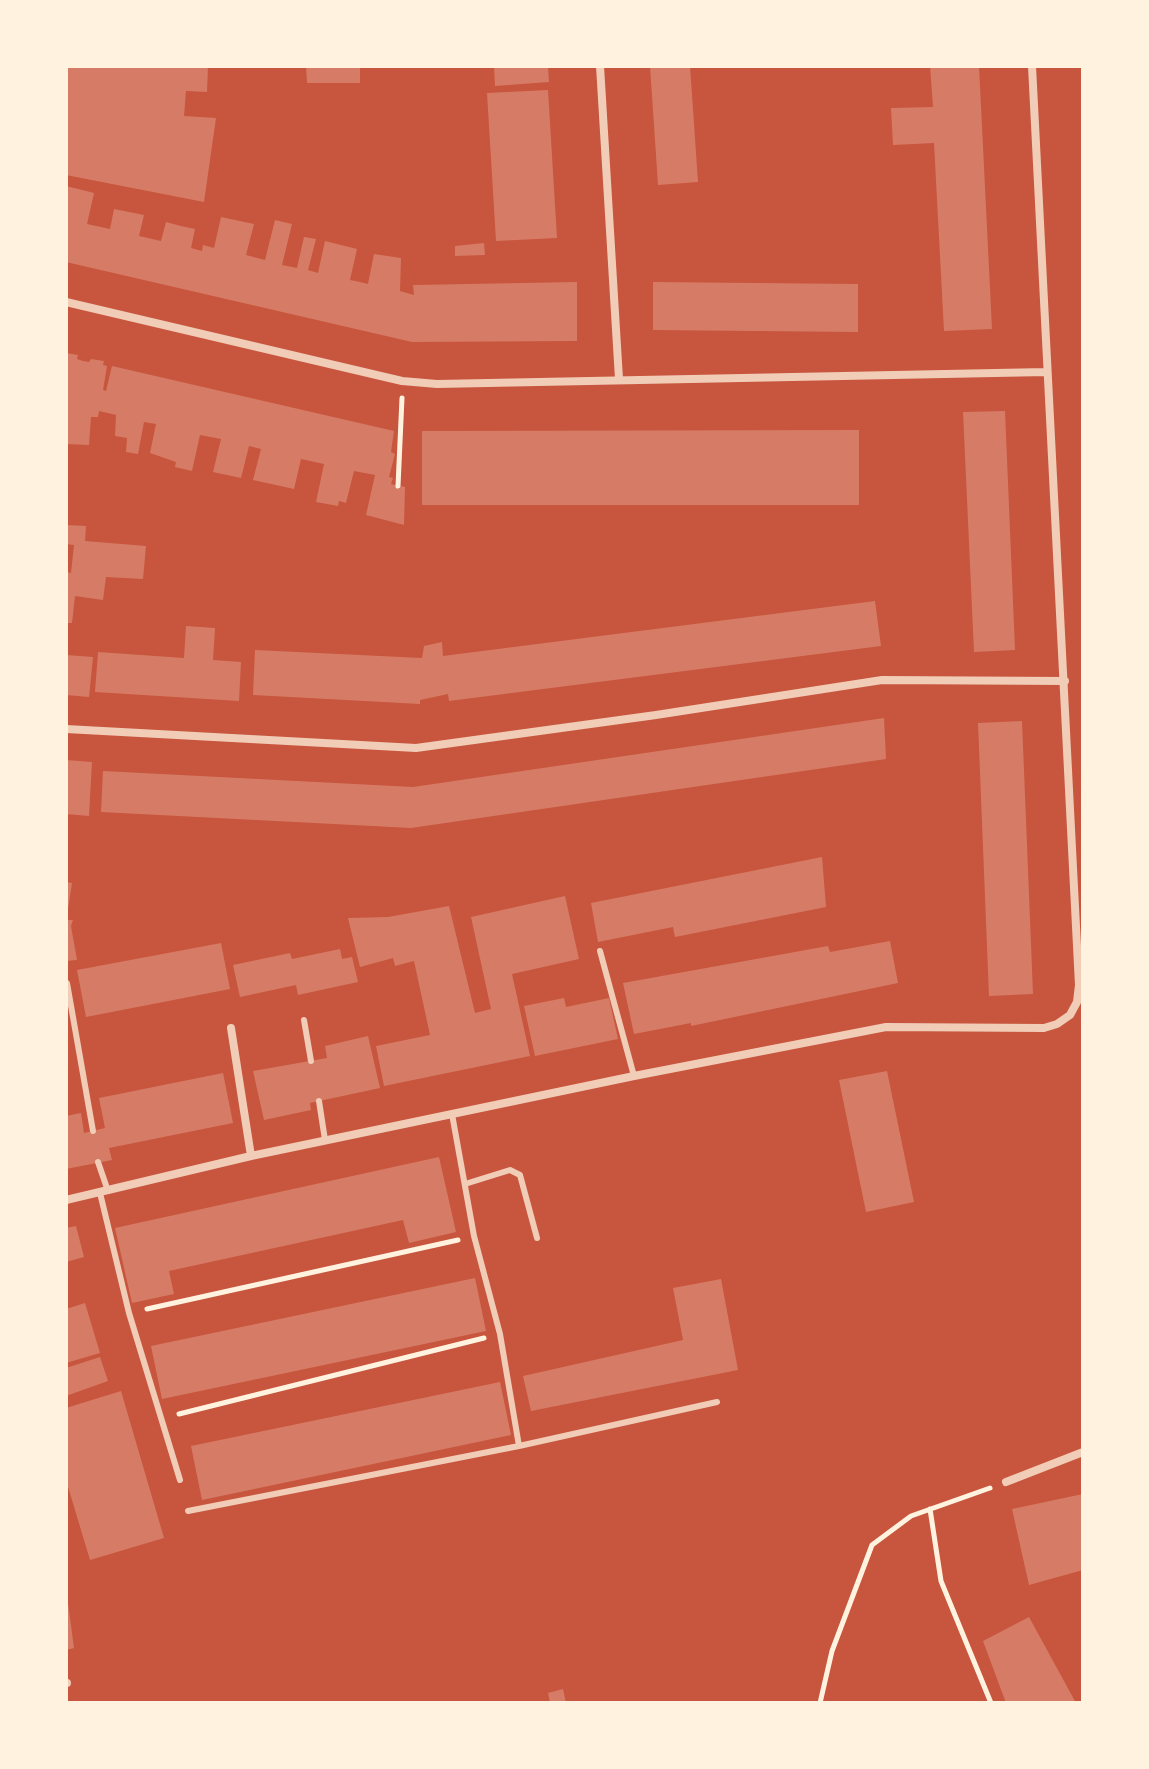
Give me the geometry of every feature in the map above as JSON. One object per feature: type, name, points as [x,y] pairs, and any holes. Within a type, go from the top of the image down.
[{"type":"street","points":[[600,66],[619,379]]},
{"type":"street","points":[[66,1200],[325,1140],[886,1027],[1044,1028],[1070,1015],[1077,1002],[1079,985],[1032,66]]},
{"type":"street","points":[[66,302],[402,381],[437,384],[1046,372]]},
{"type":"street","points":[[66,729],[416,748],[882,680],[1065,681]]},
{"type":"street","points":[[231,1028],[251,1156]]},
{"type":"street","points":[[1006,1482],[1083,1452]]},
{"type":"lane","points":[[600,951],[634,1076]]},
{"type":"lane","points":[[67,983],[93,1131]]},
{"type":"lane","points":[[304,1020],[311,1061]]},
{"type":"lane","points":[[319,1101],[325,1140]]},
{"type":"lane","points":[[452,1114],[474,1236],[500,1334],[519,1446]]},
{"type":"lane","points":[[98,1162],[129,1313],[180,1480]]},
{"type":"lane","points":[[465,1184],[510,1170],[520,1175],[537,1238]]},
{"type":"lane","points":[[188,1511],[519,1446],[717,1402]]},
{"type":"path","points":[[398,486],[402,381]]},
{"type":"path","points":[[129,1313],[474,1236]]},
{"type":"path","points":[[161,1418],[500,1334]]},
{"type":"path","points":[[820,1703],[832,1651],[872,1545],[911,1516],[1006,1482]]},
{"type":"path","points":[[930,1509],[941,1581],[991,1703]]},
{"type":"building","points":[[66,66],[208,66],[207,92],[186,91],[184,116],[216,118],[204,202],[66,175]]},
{"type":"building","points":[[306,66],[360,66],[360,83],[307,83]]},
{"type":"building","points":[[494,66],[548,66],[549,82],[495,86]]},
{"type":"building","points":[[650,66],[690,66],[698,182],[658,185]]},
{"type":"building","points":[[930,66],[979,66],[992,329],[944,331],[934,143],[893,145],[891,108],[933,107]]},
{"type":"building","points":[[548,90],[557,238],[496,241],[487,93]]},
{"type":"building","points":[[66,186],[94,193],[87,224],[110,229],[114,209],[144,215],[139,236],[161,241],[166,222],[195,229],[191,248],[202,251],[203,245],[214,248],[221,217],[254,224],[246,255],[265,260],[275,220],[292,224],[282,265],[297,268],[304,237],[316,239],[308,270],[318,273],[325,241],[357,249],[350,280],[368,284],[374,254],[401,258],[400,291],[414,295],[413,285],[577,282],[577,341],[412,342],[66,262]]},
{"type":"building","points":[[484,243],[485,255],[455,256],[455,246]]},
{"type":"building","points":[[653,282],[858,284],[858,332],[653,330]]},
{"type":"building","points":[[66,353],[78,355],[77,359],[83,361],[104,361],[103,365],[107,366],[103,390],[106,391],[112,366],[394,431],[391,452],[395,454],[389,477],[393,478],[391,484],[405,487],[404,525],[366,515],[375,475],[354,471],[346,503],[339,501],[338,506],[316,502],[324,464],[301,459],[294,489],[253,480],[261,449],[249,446],[241,478],[213,472],[221,439],[200,435],[192,471],[175,467],[176,462],[150,453],[156,424],[144,422],[138,454],[126,452],[127,438],[115,436],[116,415],[99,411],[98,417],[91,417],[89,445],[66,444]]},
{"type":"building","points":[[1005,411],[1015,650],[974,652],[963,412]]},
{"type":"building","points":[[859,430],[859,505],[422,505],[422,431]]},
{"type":"building","points":[[66,525],[86,526],[85,541],[146,546],[143,579],[106,577],[103,600],[75,596],[72,623],[66,623],[66,572],[71,573],[74,545],[66,544]]},
{"type":"building","points":[[875,601],[881,646],[449,701],[448,694],[420,700],[420,704],[253,695],[255,650],[422,658],[424,646],[442,642],[443,656]]},
{"type":"building","points":[[186,626],[215,628],[213,660],[241,662],[239,701],[95,692],[98,652],[184,658]]},
{"type":"building","points":[[66,655],[93,657],[89,697],[66,695]]},
{"type":"building","points":[[884,718],[886,759],[411,828],[101,812],[103,771],[413,787]]},
{"type":"building","points":[[1022,721],[1033,994],[989,996],[978,723]]},
{"type":"building","points":[[66,760],[92,762],[89,816],[66,814]]},
{"type":"building","points":[[822,857],[826,907],[675,937],[673,927],[598,942],[591,903]]},
{"type":"building","points":[[66,882],[72,883],[68,909],[66,909]]},
{"type":"building","points":[[565,896],[579,959],[512,974],[530,1056],[384,1086],[376,1046],[430,1035],[414,961],[395,966],[393,958],[360,967],[348,918],[388,917],[449,906],[475,1013],[491,1009],[471,917]]},
{"type":"building","points":[[66,920],[73,920],[71,926],[77,960],[66,961]]},
{"type":"building","points":[[890,941],[898,983],[691,1026],[691,1023],[634,1034],[623,983],[828,946],[830,952]]},
{"type":"building","points":[[221,943],[230,989],[86,1017],[77,970]]},
{"type":"building","points":[[340,949],[342,959],[352,957],[358,982],[298,995],[296,985],[240,997],[233,965],[290,953],[292,959]]},
{"type":"building","points":[[564,998],[566,1007],[609,998],[618,1039],[535,1056],[524,1006]]},
{"type":"building","points":[[368,1036],[380,1088],[310,1103],[311,1110],[264,1120],[253,1071],[327,1058],[325,1046]]},
{"type":"building","points":[[887,1071],[914,1202],[866,1212],[839,1080]]},
{"type":"building","points":[[223,1073],[233,1123],[109,1148],[112,1160],[66,1169],[66,1116],[81,1113],[84,1133],[105,1128],[99,1098]]},
{"type":"building","points":[[439,1157],[456,1232],[409,1243],[403,1220],[169,1271],[174,1294],[132,1303],[115,1228]]},
{"type":"building","points":[[76,1226],[84,1257],[66,1262],[66,1228]]},
{"type":"building","points":[[475,1278],[486,1331],[162,1399],[151,1346]]},
{"type":"building","points":[[721,1279],[738,1370],[531,1411],[523,1376],[683,1340],[673,1288]]},
{"type":"building","points":[[85,1303],[100,1353],[66,1363],[66,1309]]},
{"type":"building","points":[[100,1357],[108,1381],[66,1396],[66,1368]]},
{"type":"building","points":[[500,1382],[511,1435],[202,1500],[191,1446]]},
{"type":"building","points":[[121,1391],[164,1538],[90,1560],[66,1480],[66,1408]]},
{"type":"building","points":[[1083,1494],[1083,1570],[1029,1585],[1012,1509]]},
{"type":"building","points":[[66,1604],[74,1648],[66,1650]]},
{"type":"building","points":[[1029,1617],[1076,1703],[1006,1703],[983,1641]]},
{"type":"building","points":[[563,1689],[566,1703],[550,1703],[548,1693]]}]
